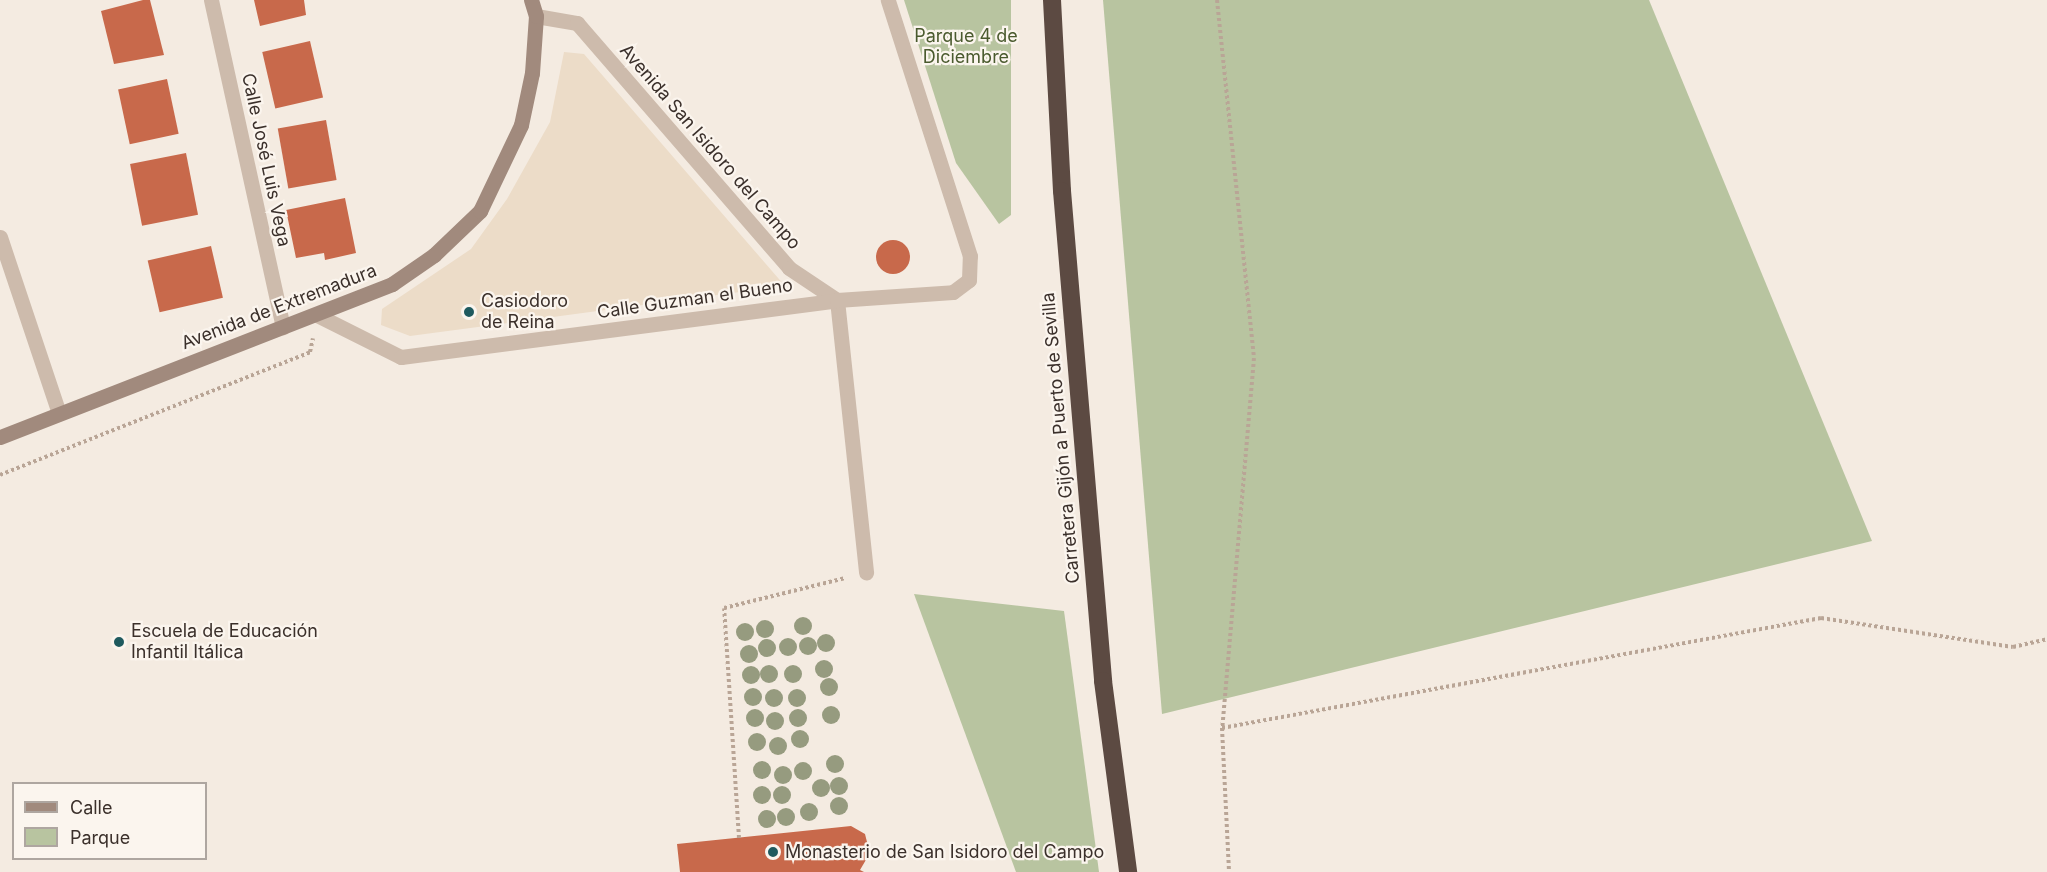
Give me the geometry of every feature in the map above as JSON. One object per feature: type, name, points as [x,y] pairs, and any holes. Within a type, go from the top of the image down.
[{"type":"highway","name":"Carretera Gijón a Puerto de Sevilla","points":[[1052,0],[1062,191],[1101,657],[1128,872]]},
{"type":"main road","name":"Avenida de Extremadura","points":[[0,437],[392,284],[434,255],[480,212],[522,125],[532,73],[536,16],[531,0]]},
{"type":"street","name":"Calle José Luis Vega","points":[[211,0],[283,327]]},
{"type":"street","name":"Calle Guzman el Bueno","points":[[317,315],[401,357],[837,300],[953,292],[969,280],[970,256],[888,0]]},
{"type":"street","name":"Avenida San Isidoro del Campo","points":[[536,16],[577,23],[789,268],[837,300]]},
{"type":"street","points":[[0,237],[59,413]]},
{"type":"street","points":[[837,300],[866,572]]},
{"type":"path","points":[[1217,0],[1254,358],[1222,728],[1229,872]]},
{"type":"path","points":[[0,475],[310,352],[317,315]]},
{"type":"path","points":[[739,838],[724,608],[866,572]]},
{"type":"path","points":[[1222,728],[1821,618],[2013,647],[2047,639]]},
{"type":"green space","name":"Parque 4 de Diciembre","points":[[904,0],[1011,0],[1011,215],[999,224],[956,163]]},
{"type":"green space","points":[[1103,0],[1649,0],[1872,541],[1162,714]]},
{"type":"green space","points":[[914,594],[1064,611],[1099,872],[1016,872]]},
{"type":"shaded area","points":[[564,52],[584,54],[785,286],[410,336],[381,325],[382,309],[471,249],[507,199],[550,122]]},
{"type":"building","points":[[150,0],[164,55],[114,64],[101,11]]},
{"type":"building","points":[[254,0],[304,0],[306,15],[260,26]]},
{"type":"building","points":[[310,41],[323,98],[275,109],[262,52]]},
{"type":"building","points":[[167,79],[179,134],[130,144],[118,89]]},
{"type":"building","points":[[326,120],[337,180],[288,189],[278,129]]},
{"type":"building","points":[[186,153],[198,215],[142,226],[130,164]]},
{"type":"building","points":[[345,198],[356,253],[325,260],[324,253],[296,258],[286,210]]},
{"type":"building","points":[[893,240],[905,245],[910,257],[905,269],[893,274],[881,269],[876,257],[881,245]]},
{"type":"building","points":[[211,246],[223,298],[160,312],[148,261]]},
{"type":"building","name":"Monasterio de San Isidoro del Campo","points":[[851,826],[865,834],[868,846],[867,858],[860,870],[864,872],[680,872],[677,844]]},
{"type":"place","name":"Casiodoro de Reina","points":[[469,312]]},
{"type":"place","name":"Escuela de Educación Infantil Itálica","points":[[119,642]]},
{"type":"place","name":"Monasterio de San Isidoro del Campo","points":[[773,852]]}]
